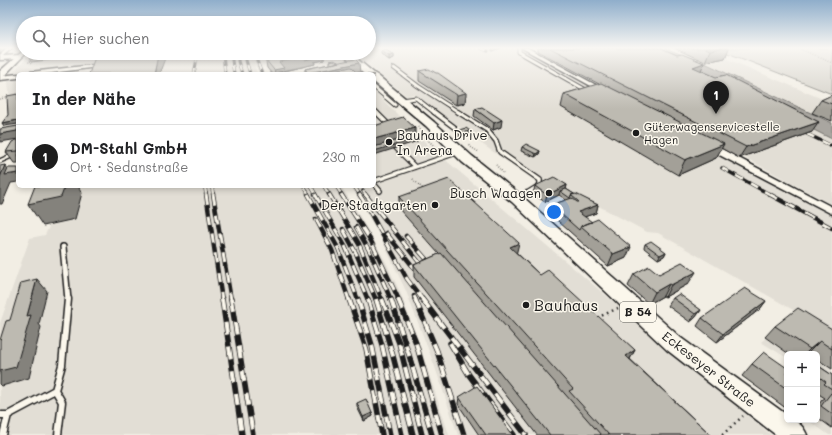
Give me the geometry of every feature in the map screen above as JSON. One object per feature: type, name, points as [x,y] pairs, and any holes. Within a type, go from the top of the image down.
[{"type":"main road","name":"Eckeseyer Straße","points":[[376,81],[430,124],[460,152],[517,199],[674,344],[795,435]]},
{"type":"street","points":[[46,72],[76,68]]},
{"type":"street","points":[[562,68],[609,94]]},
{"type":"street","points":[[0,78],[16,76]]},
{"type":"street","points":[[702,143],[832,210]]},
{"type":"lane","points":[[394,68],[418,86],[487,130],[496,140],[500,152],[540,180],[540,185],[517,199]]},
{"type":"lane","points":[[548,68],[586,90]]},
{"type":"lane","points":[[376,89],[388,99],[399,101],[416,98],[454,127]]},
{"type":"lane","points":[[388,99],[399,101]]},
{"type":"lane","points":[[376,112],[389,126],[390,130]]},
{"type":"lane","points":[[396,148],[415,167]]},
{"type":"lane","points":[[376,181],[460,152]]},
{"type":"lane","points":[[0,161],[16,154]]},
{"type":"lane","points":[[376,185],[380,191]]},
{"type":"lane","points":[[58,435],[62,402],[55,390],[62,365],[68,305],[63,247]]},
{"type":"lane","points":[[0,415],[8,415],[55,390]]},
{"type":"lane","points":[[3,435],[8,415]]},
{"type":"path","points":[[0,99],[13,96]]},
{"type":"path","points":[[415,123],[423,135],[433,142],[445,157]]},
{"type":"path","points":[[413,179],[426,192]]},
{"type":"path","points":[[595,319],[613,311]]},
{"type":"path","points":[[722,435],[744,415]]},
{"type":"shaded area","points":[[16,68],[96,68],[95,72],[16,72],[16,124],[4,126],[11,118],[8,81],[12,72]]},
{"type":"shaded area","points":[[100,68],[255,68],[256,72],[97,72]]},
{"type":"shaded area","points":[[257,68],[262,68],[263,72],[259,72]]},
{"type":"shaded area","points":[[372,68],[556,68],[832,215],[832,330],[795,311],[658,233],[647,232],[578,195],[552,184],[534,181],[534,178],[489,149],[414,94],[407,96]]},
{"type":"shaded area","points":[[570,68],[670,68],[700,73],[832,139],[832,205],[744,157],[739,158]]},
{"type":"shaded area","points":[[690,68],[716,68],[832,123],[832,139]]},
{"type":"shaded area","points":[[717,68],[749,68],[832,103],[832,123]]},
{"type":"shaded area","points":[[767,68],[832,68],[832,94]]},
{"type":"shaded area","points":[[376,93],[429,146],[771,435],[458,435],[435,367],[406,291],[381,238],[352,188],[376,188]]},
{"type":"shaded area","points":[[68,188],[342,188],[386,262],[400,292],[421,349],[449,435],[0,435],[0,323],[30,238],[45,235]]},
{"type":"shaded area","points":[[787,320],[832,340],[832,435],[829,435],[811,423],[820,423],[820,351],[784,351],[784,356],[761,342]]},
{"type":"building","points":[[91,68],[155,68],[154,72],[90,72]]},
{"type":"building","points":[[332,68],[313,72],[307,72],[305,69]]},
{"type":"building","points":[[352,68],[356,72],[327,72]]},
{"type":"building","points":[[590,68],[696,68],[716,77],[726,75],[819,122],[746,147]]},
{"type":"building","points":[[429,69],[438,73],[466,93],[457,95],[419,71]]},
{"type":"building","points":[[601,83],[724,144],[685,160],[564,94]]},
{"type":"building","points":[[16,94],[16,120],[2,123],[8,115],[7,96]]},
{"type":"building","points":[[832,95],[832,104],[821,100]]},
{"type":"building","points":[[482,107],[502,120],[494,123],[475,109]]},
{"type":"building","points":[[403,117],[415,128],[376,138],[376,125]]},
{"type":"building","points":[[16,126],[16,131],[0,134],[0,129]]},
{"type":"building","points":[[466,128],[470,131],[460,134],[457,132],[459,130]]},
{"type":"building","points":[[415,135],[418,138],[376,150],[376,146]]},
{"type":"building","points":[[16,140],[16,151],[6,152],[12,142]]},
{"type":"building","points":[[526,144],[540,151],[536,154],[522,147]]},
{"type":"building","points":[[5,165],[0,177],[0,166]]},
{"type":"building","points":[[8,168],[16,168],[16,173],[5,175]]},
{"type":"building","points":[[554,177],[567,185],[547,195],[535,186]]},
{"type":"building","name":"Bauhaus","points":[[449,179],[519,243],[510,247],[540,275],[548,270],[635,350],[626,356],[711,435],[609,435],[569,391],[573,389],[399,197]]},
{"type":"building","points":[[34,188],[64,188],[61,197],[28,204]]},
{"type":"building","points":[[566,189],[574,194],[571,195],[570,198],[560,191]]},
{"type":"building","points":[[576,194],[598,205],[578,212],[592,222],[581,226],[579,230],[551,205],[572,198],[579,202],[571,195]]},
{"type":"building","points":[[598,219],[631,247],[613,254],[581,226]]},
{"type":"building","points":[[651,241],[666,252],[660,255],[645,244]]},
{"type":"building","points":[[441,253],[601,435],[550,435],[414,265]]},
{"type":"building","points":[[682,262],[696,272],[655,292],[634,274],[649,266],[659,274]]},
{"type":"building","points":[[37,279],[27,316],[31,315],[16,367],[0,371],[0,340],[6,321],[10,320],[21,283]]},
{"type":"building","points":[[745,288],[766,301],[723,334],[702,318]]},
{"type":"building","points":[[679,294],[701,310],[695,314],[673,298]]},
{"type":"building","points":[[798,308],[832,329],[832,349],[820,341],[810,349],[775,326]]},
{"type":"building","points":[[764,352],[784,366],[784,387],[752,364]]},
{"type":"building","points":[[820,367],[832,375],[832,389],[824,384],[826,382],[820,377]]},
{"type":"building","points":[[477,386],[513,435],[486,435],[459,397]]},
{"type":"building","points":[[832,393],[832,414],[821,406]]},
{"type":"building","points":[[366,399],[372,413],[363,417],[357,403]]},
{"type":"railway","points":[[807,134],[832,146]]},
{"type":"railway","points":[[722,168],[771,195]]},
{"type":"railway","points":[[205,188],[206,195]]},
{"type":"railway","points":[[212,188],[213,195]]},
{"type":"railway","points":[[305,188],[309,195]]},
{"type":"railway","points":[[312,188],[316,195]]},
{"type":"railway","points":[[325,188],[329,195]]},
{"type":"railway","points":[[337,188],[342,195]]},
{"type":"railway","points":[[355,188],[360,195]]},
{"type":"railway","points":[[363,191],[366,195]]},
{"type":"railway","points":[[206,194],[222,300]]},
{"type":"railway","points":[[213,194],[231,300]]},
{"type":"railway","points":[[308,194],[338,248],[358,300]]},
{"type":"railway","points":[[315,194],[345,246],[368,300]]},
{"type":"railway","points":[[329,194],[359,244],[382,300]]},
{"type":"railway","points":[[341,194],[371,241],[399,300]]},
{"type":"railway","points":[[359,194],[370,211]]},
{"type":"railway","points":[[365,194],[426,271]]},
{"type":"railway","points":[[769,194],[832,228]]},
{"type":"railway","points":[[367,207],[407,279],[423,300]]},
{"type":"railway","points":[[316,219],[332,250],[349,300]]},
{"type":"railway","points":[[356,227],[370,252],[391,300]]},
{"type":"railway","points":[[343,229],[356,253],[376,300]]},
{"type":"railway","points":[[386,233],[419,274]]},
{"type":"railway","points":[[406,236],[434,268]]},
{"type":"railway","points":[[414,296],[416,300]]},
{"type":"railway","points":[[222,299],[242,435]]},
{"type":"railway","points":[[231,299],[253,435]]},
{"type":"railway","points":[[349,299],[366,348],[382,435]]},
{"type":"railway","points":[[358,299],[372,345],[390,435]]},
{"type":"railway","points":[[368,299],[382,345],[402,435]]},
{"type":"railway","points":[[376,299],[393,356],[413,435]]},
{"type":"railway","points":[[382,299],[399,343],[422,435]]},
{"type":"railway","points":[[391,299],[432,435]]},
{"type":"railway","points":[[398,299],[416,343],[442,435]]},
{"type":"railway","points":[[415,299],[437,351],[464,435]]},
{"type":"railway","points":[[422,299],[526,435]]},
{"type":"railway","points":[[450,343],[469,375],[514,435]]},
{"type":"place","name":"DM-Stahl GmbH","points":[[716,114]]},
{"type":"place","name":"Güterwagenservicestelle Hagen","points":[[636,133]]},
{"type":"place","name":"Bauhaus Drive In Arena","points":[[389,142]]},
{"type":"place","name":"Busch Waagen","points":[[549,193]]},
{"type":"place","name":"Der Stadtgarten","points":[[435,205]]},
{"type":"place","name":"Bauhaus","points":[[526,305]]}]
